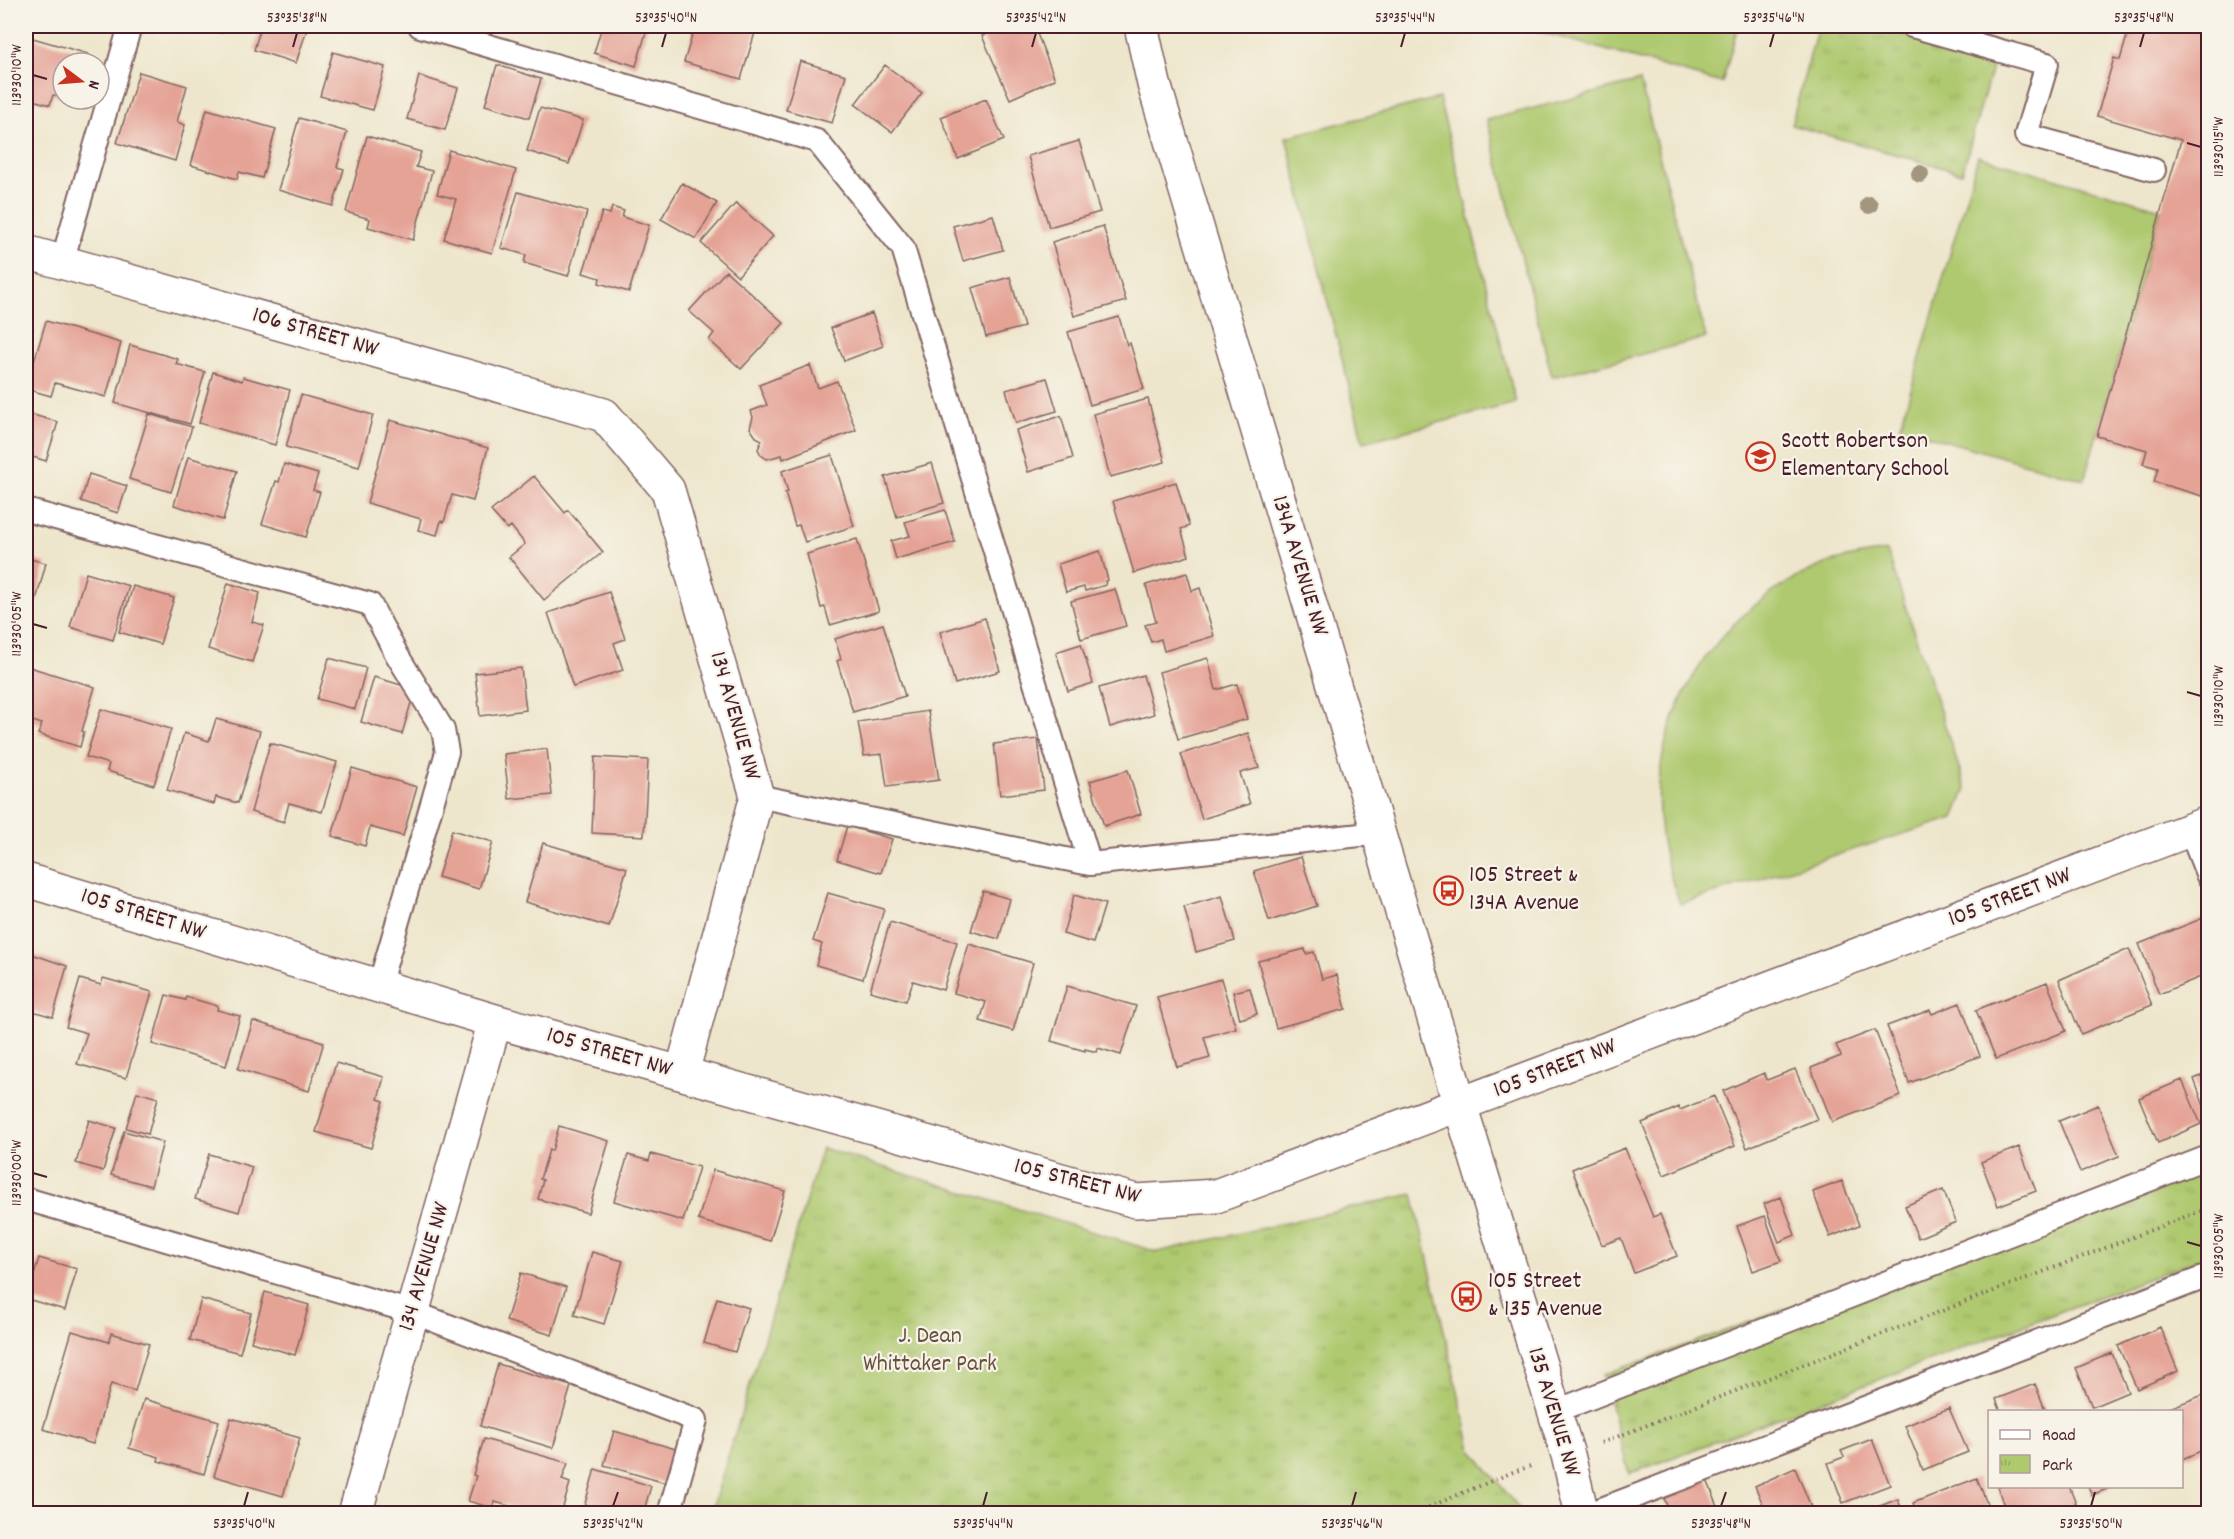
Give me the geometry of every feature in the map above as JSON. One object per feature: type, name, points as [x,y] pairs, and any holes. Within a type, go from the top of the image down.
[{"type":"street","name":"134A AVENUE NW","points":[[1142,26],[1154,84],[1460,1105]]},
{"type":"street","name":"106 STREET NW","points":[[26,252],[604,415]]},
{"type":"street","name":"134 AVENUE NW","points":[[604,415],[668,490],[757,796],[682,1074]]},
{"type":"street","name":"105 STREET NW","points":[[26,880],[495,1021],[1136,1201],[1216,1196],[2199,826]]},
{"type":"street","name":"134 AVENUE NW","points":[[355,1514],[495,1021]]},
{"type":"street","name":"135 AVENUE NW","points":[[1460,1105],[1568,1455],[1582,1514]]},
{"type":"lane","points":[[62,262],[130,26]]},
{"type":"lane","points":[[420,26],[818,141],[903,249],[1090,864]]},
{"type":"lane","points":[[1912,26],[2047,64],[2026,135],[2154,170]]},
{"type":"lane","points":[[26,510],[370,604],[397,655],[443,730],[447,752],[379,986]]},
{"type":"lane","points":[[757,796],[1090,864],[1379,833]]},
{"type":"lane","points":[[2199,826],[2208,876]]},
{"type":"lane","points":[[1554,1412],[2208,1157]]},
{"type":"lane","points":[[26,1199],[412,1312],[696,1420],[669,1514]]},
{"type":"lane","points":[[1589,1514],[2208,1276]]},
{"type":"path","points":[[1412,1514],[1513,1472],[1568,1455],[2208,1208]]},
{"type":"green space","points":[[1521,26],[1738,26],[1722,83]]},
{"type":"green space","points":[[1818,26],[1873,26],[1994,60],[1962,173],[1791,125]]},
{"type":"green space","points":[[1640,81],[1706,338],[1552,377],[1487,120]]},
{"type":"green space","points":[[1439,98],[1516,403],[1363,442],[1286,137]]},
{"type":"green space","points":[[1978,156],[2161,209],[2084,480],[1900,428]]},
{"type":"green space","points":[[1887,551],[1966,789],[1954,818],[1680,904],[1662,843],[1659,792],[1664,751],[1676,712],[1694,676],[1718,642],[1746,613],[1779,588],[1824,565],[1851,557]]},
{"type":"green space","name":"J. Dean Whittaker Park","points":[[822,1148],[1157,1252],[1413,1194],[1471,1449],[1523,1513],[711,1513]]},
{"type":"green space","points":[[2208,1157],[2208,1256],[1629,1474],[1603,1375]]},
{"type":"building","points":[[196,26],[223,26],[221,33]]},
{"type":"building","points":[[261,26],[308,26],[296,63],[254,50]]},
{"type":"building","points":[[602,26],[648,26],[636,66],[594,53]]},
{"type":"building","points":[[695,26],[757,26],[741,79],[684,62]]},
{"type":"building","points":[[1005,26],[1034,26],[1055,79],[1010,99],[982,36]]},
{"type":"building","points":[[2130,26],[2208,26],[2208,490],[2206,497],[2154,482],[2158,468],[2143,464],[2147,450],[2097,436],[2181,140],[2097,116],[2114,58],[2120,60]]},
{"type":"building","points":[[26,36],[78,51],[51,51],[50,105],[26,98]]},
{"type":"building","points":[[333,52],[385,67],[373,110],[320,96]]},
{"type":"building","points":[[800,61],[846,75],[832,123],[786,110]]},
{"type":"building","points":[[497,65],[541,79],[529,118],[485,105]]},
{"type":"building","points":[[885,65],[922,93],[892,132],[855,104]]},
{"type":"building","points":[[139,72],[187,86],[177,122],[185,125],[175,161],[117,143]]},
{"type":"building","points":[[419,76],[458,88],[445,130],[407,119]]},
{"type":"building","points":[[986,99],[1004,140],[958,159],[941,117]]},
{"type":"building","points":[[540,108],[583,120],[569,164],[527,151]]},
{"type":"building","points":[[207,109],[276,129],[262,178],[239,172],[237,179],[191,165]]},
{"type":"building","points":[[299,118],[347,132],[337,167],[344,169],[333,206],[278,190]]},
{"type":"building","points":[[367,136],[421,152],[416,167],[432,171],[413,240],[368,227],[370,219],[346,212]]},
{"type":"building","points":[[1079,141],[1100,212],[1049,227],[1028,156]]},
{"type":"building","points":[[449,150],[516,170],[492,253],[444,239],[456,199],[437,194]]},
{"type":"building","points":[[682,183],[717,203],[696,239],[661,219]]},
{"type":"building","points":[[518,192],[587,212],[568,276],[524,263],[526,255],[501,248]]},
{"type":"building","points":[[736,203],[773,236],[738,276],[701,243]]},
{"type":"building","points":[[612,207],[624,211],[622,217],[649,225],[629,292],[599,283],[600,278],[583,273],[602,212],[610,214]]},
{"type":"building","points":[[993,215],[1003,250],[963,261],[953,226]]},
{"type":"building","points":[[1103,226],[1126,301],[1074,316],[1052,242]]},
{"type":"building","points":[[726,271],[784,323],[741,369],[709,340],[714,333],[689,311]]},
{"type":"building","points":[[1010,277],[1024,327],[986,337],[972,288]]},
{"type":"building","points":[[872,313],[883,346],[844,361],[831,328]]},
{"type":"building","points":[[1119,317],[1127,345],[1130,343],[1144,389],[1090,405],[1068,332]]},
{"type":"building","points":[[46,321],[121,343],[106,397],[55,383],[51,396],[26,389]]},
{"type":"building","points":[[26,327],[33,329],[26,352]]},
{"type":"building","points":[[130,345],[178,359],[176,364],[205,372],[190,424],[115,403]]},
{"type":"building","points":[[810,365],[818,388],[837,381],[856,430],[783,459],[782,455],[767,459],[758,449],[762,440],[756,437],[750,428],[753,417],[751,411],[767,405],[759,385]]},
{"type":"building","points":[[213,372],[242,381],[243,377],[290,390],[275,445],[199,423]]},
{"type":"building","points":[[1047,378],[1057,411],[1016,423],[1006,390]]},
{"type":"building","points":[[301,395],[373,415],[359,467],[286,447]]},
{"type":"building","points":[[1148,399],[1165,462],[1110,477],[1093,414]]},
{"type":"building","points":[[26,413],[58,422],[46,461],[26,455]]},
{"type":"building","points":[[149,414],[192,427],[171,492],[129,479]]},
{"type":"building","points":[[1061,416],[1073,458],[1028,472],[1016,430]]},
{"type":"building","points":[[390,420],[488,448],[473,501],[452,495],[444,522],[441,521],[437,535],[418,530],[421,519],[367,503]]},
{"type":"building","points":[[832,455],[854,526],[805,542],[799,525],[795,526],[785,493],[788,492],[782,471]]},
{"type":"building","points":[[188,457],[237,471],[223,520],[174,505]]},
{"type":"building","points":[[932,463],[944,503],[897,517],[885,477]]},
{"type":"building","points":[[284,464],[318,474],[313,490],[320,492],[306,537],[262,524]]},
{"type":"building","points":[[89,474],[127,486],[118,513],[81,501]]},
{"type":"building","points":[[534,476],[565,513],[568,510],[603,552],[544,600],[509,557],[525,544],[511,526],[507,529],[491,511]]},
{"type":"building","points":[[1176,482],[1189,526],[1181,529],[1189,556],[1134,573],[1113,501]]},
{"type":"building","points":[[945,510],[955,542],[896,559],[891,541],[910,536],[905,522]]},
{"type":"building","points":[[857,539],[879,611],[830,625],[825,607],[821,608],[807,554]]},
{"type":"building","points":[[1100,551],[1108,580],[1105,581],[1106,585],[1085,591],[1084,587],[1066,592],[1058,564]]},
{"type":"building","points":[[26,558],[46,563],[34,608],[26,606]]},
{"type":"building","points":[[86,573],[129,586],[113,640],[70,627]]},
{"type":"building","points":[[1187,573],[1192,591],[1200,588],[1214,636],[1164,651],[1161,639],[1151,642],[1145,625],[1156,622],[1146,585]]},
{"type":"building","points":[[228,583],[260,593],[252,622],[264,625],[252,662],[208,649]]},
{"type":"building","points":[[133,586],[174,598],[160,644],[119,632]]},
{"type":"building","points":[[1115,589],[1126,626],[1081,639],[1071,601]]},
{"type":"building","points":[[609,592],[625,639],[614,643],[623,670],[573,687],[548,613]]},
{"type":"building","points":[[985,618],[1000,671],[955,684],[940,632]]},
{"type":"building","points":[[883,624],[905,696],[853,712],[837,661],[841,659],[835,639]]},
{"type":"building","points":[[1081,644],[1093,683],[1068,691],[1056,652]]},
{"type":"building","points":[[329,658],[366,668],[355,709],[317,699]]},
{"type":"building","points":[[1208,658],[1216,690],[1237,684],[1247,719],[1178,739],[1159,672]]},
{"type":"building","points":[[26,666],[95,687],[82,731],[84,732],[80,747],[38,734],[42,724],[26,719]]},
{"type":"building","points":[[521,668],[526,710],[480,716],[475,673]]},
{"type":"building","points":[[1143,675],[1154,714],[1110,727],[1099,688]]},
{"type":"building","points":[[374,677],[415,689],[402,734],[361,722]]},
{"type":"building","points":[[101,709],[171,729],[154,785],[107,771],[109,764],[86,757]]},
{"type":"building","points":[[928,711],[939,780],[887,787],[882,754],[864,756],[858,722]]},
{"type":"building","points":[[216,719],[260,731],[238,803],[216,797],[214,804],[167,790],[184,733],[209,741]]},
{"type":"building","points":[[1248,733],[1259,768],[1240,773],[1250,804],[1202,819],[1181,754]]},
{"type":"building","points":[[1038,739],[1044,790],[1000,795],[994,744]]},
{"type":"building","points":[[270,743],[337,762],[322,812],[289,803],[284,822],[251,812]]},
{"type":"building","points":[[547,749],[552,795],[509,799],[504,754]]},
{"type":"building","points":[[595,757],[648,760],[644,836],[592,833]]},
{"type":"building","points":[[352,768],[417,787],[403,836],[370,827],[365,846],[332,836]]},
{"type":"building","points":[[1128,770],[1141,814],[1104,826],[1090,781]]},
{"type":"building","points":[[847,826],[892,839],[881,873],[837,860]]},
{"type":"building","points":[[452,830],[493,842],[479,889],[438,877]]},
{"type":"building","points":[[543,843],[627,868],[609,927],[525,902]]},
{"type":"building","points":[[1301,857],[1317,906],[1269,921],[1254,871]]},
{"type":"building","points":[[983,891],[1010,899],[999,939],[971,931]]},
{"type":"building","points":[[828,893],[884,909],[863,979],[816,965],[822,944],[813,941]]},
{"type":"building","points":[[1074,895],[1105,904],[1093,943],[1063,934]]},
{"type":"building","points":[[1222,896],[1235,941],[1196,952],[1184,907]]},
{"type":"building","points":[[2208,916],[2208,974],[2159,994],[2139,944]]},
{"type":"building","points":[[890,922],[957,942],[943,990],[913,981],[906,1001],[870,991]]},
{"type":"building","points":[[969,944],[1033,963],[1013,1031],[980,1021],[986,1002],[954,993]]},
{"type":"building","points":[[1305,949],[1306,954],[1314,952],[1322,979],[1337,975],[1346,1009],[1276,1028],[1258,961]]},
{"type":"building","points":[[2129,949],[2152,1005],[2081,1034],[2059,980]]},
{"type":"building","points":[[26,952],[67,966],[53,1017],[26,1009]]},
{"type":"building","points":[[103,978],[152,992],[126,1078],[77,1064],[87,1033],[66,1027],[80,979],[101,985]]},
{"type":"building","points":[[1221,979],[1236,1028],[1204,1037],[1210,1058],[1177,1067],[1157,997]]},
{"type":"building","points":[[2047,982],[2066,1031],[1996,1059],[1976,1010]]},
{"type":"building","points":[[1067,986],[1136,1006],[1121,1055],[1098,1048],[1097,1052],[1085,1049],[1085,1051],[1051,1041]]},
{"type":"building","points":[[1250,988],[1257,1014],[1240,1019],[1233,992]]},
{"type":"building","points":[[166,995],[185,1000],[186,997],[218,1006],[217,1010],[240,1016],[226,1066],[152,1044]]},
{"type":"building","points":[[1960,1003],[1980,1056],[1909,1083],[1887,1026],[1930,1010],[1932,1014]]},
{"type":"building","points":[[253,1021],[324,1042],[309,1091],[238,1069]]},
{"type":"building","points":[[1875,1030],[1901,1096],[1832,1122],[1811,1068],[1841,1056],[1836,1045]]},
{"type":"building","points":[[336,1063],[384,1077],[378,1099],[384,1101],[371,1148],[316,1132]]},
{"type":"building","points":[[1795,1069],[1817,1119],[1747,1148],[1723,1091],[1764,1073],[1767,1080]]},
{"type":"building","points":[[2208,1073],[2208,1117],[2194,1079]]},
{"type":"building","points":[[2182,1080],[2201,1124],[2158,1143],[2139,1098]]},
{"type":"building","points":[[137,1092],[158,1098],[148,1134],[126,1128]]},
{"type":"building","points":[[1714,1096],[1735,1146],[1664,1175],[1642,1123],[1679,1107],[1680,1110]]},
{"type":"building","points":[[2098,1105],[2119,1156],[2080,1172],[2059,1121]]},
{"type":"building","points":[[89,1120],[116,1128],[103,1171],[76,1163]]},
{"type":"building","points":[[559,1126],[609,1141],[588,1213],[538,1199],[543,1180],[540,1179],[549,1150],[552,1151]]},
{"type":"building","points":[[124,1131],[163,1142],[151,1186],[111,1175]]},
{"type":"building","points":[[2019,1147],[2036,1191],[1998,1206],[1981,1162]]},
{"type":"building","points":[[1625,1148],[1653,1217],[1660,1214],[1677,1256],[1634,1273],[1621,1238],[1602,1245],[1572,1169]]},
{"type":"building","points":[[209,1154],[252,1167],[239,1212],[195,1199]]},
{"type":"building","points":[[651,1154],[699,1167],[683,1221],[614,1201],[628,1155],[649,1161]]},
{"type":"building","points":[[713,1170],[785,1191],[770,1241],[698,1220]]},
{"type":"building","points":[[1842,1181],[1859,1225],[1830,1237],[1813,1192]]},
{"type":"building","points":[[1943,1190],[1956,1222],[1918,1238],[1905,1206]]},
{"type":"building","points":[[1781,1197],[1795,1235],[1779,1242],[1764,1204]]},
{"type":"building","points":[[1765,1216],[1781,1261],[1753,1271],[1737,1226]]},
{"type":"building","points":[[592,1252],[623,1261],[604,1324],[574,1315]]},
{"type":"building","points":[[39,1258],[77,1269],[65,1310],[27,1299]]},
{"type":"building","points":[[521,1273],[566,1287],[552,1335],[506,1321]]},
{"type":"building","points":[[265,1292],[309,1305],[295,1355],[251,1342]]},
{"type":"building","points":[[717,1298],[749,1308],[735,1352],[704,1343]]},
{"type":"building","points":[[201,1299],[251,1313],[240,1353],[190,1340]]},
{"type":"building","points":[[2160,1327],[2178,1371],[2137,1389],[2118,1346]]},
{"type":"building","points":[[72,1331],[109,1342],[111,1333],[149,1344],[135,1391],[111,1384],[93,1444],[43,1429]]},
{"type":"building","points":[[2112,1353],[2128,1392],[2092,1407],[2076,1368]]},
{"type":"building","points":[[498,1364],[571,1386],[553,1448],[480,1426]]},
{"type":"building","points":[[2035,1384],[2045,1410],[2000,1410],[1996,1399]]},
{"type":"building","points":[[2208,1393],[2208,1448],[2183,1459],[2183,1410],[2165,1410]]},
{"type":"building","points":[[144,1399],[219,1421],[204,1474],[158,1461],[159,1457],[129,1448]]},
{"type":"building","points":[[1949,1408],[1968,1452],[1923,1470],[1905,1426]]},
{"type":"building","points":[[231,1418],[300,1438],[283,1496],[214,1476]]},
{"type":"building","points":[[614,1431],[679,1450],[669,1484],[604,1465]]},
{"type":"building","points":[[484,1439],[568,1463],[562,1480],[570,1483],[561,1514],[518,1514],[519,1509],[495,1502],[493,1508],[468,1501]]},
{"type":"building","points":[[1872,1439],[1890,1485],[1843,1503],[1828,1463],[1844,1457],[1841,1451]]},
{"type":"building","points":[[1795,1468],[1814,1514],[1767,1514],[1755,1486]]},
{"type":"building","points":[[595,1469],[651,1486],[643,1514],[582,1514]]},
{"type":"building","points":[[1705,1475],[1721,1514],[1670,1514],[1662,1492]]},
{"type":"building","points":[[1977,1478],[1991,1514],[1917,1514],[1913,1503]]},
{"type":"building","points":[[1998,1488],[2070,1488],[2076,1504],[2052,1514],[2007,1514]]},
{"type":"building","points":[[2089,1488],[2110,1488],[2092,1495]]},
{"type":"building","points":[[1898,1499],[1903,1514],[1862,1514],[1862,1513]]},
{"type":"place","name":"Scott Robertson Elementary School","points":[[1760,456]]},
{"type":"place","name":"105 Street & 134A Avenue","points":[[1448,890]]},
{"type":"place","name":"105 Street & 135 Avenue","points":[[1467,1296]]}]
